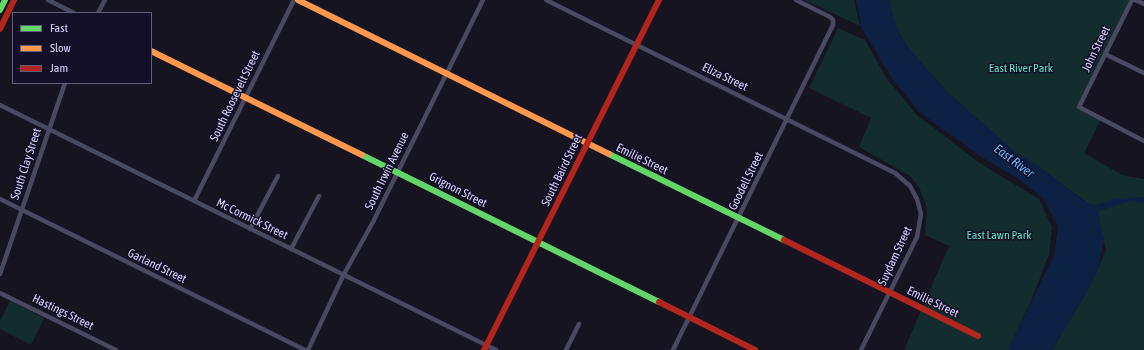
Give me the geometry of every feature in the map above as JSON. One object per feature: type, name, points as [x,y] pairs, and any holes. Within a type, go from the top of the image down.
[{"type":"street","points":[[0,10],[5,0]]},
{"type":"street","points":[[0,29],[14,0]]},
{"type":"street","points":[[48,0],[72,12]]},
{"type":"street","points":[[98,12],[104,0]]},
{"type":"street","name":"South Roosevelt Street","points":[[194,201],[294,0]]},
{"type":"street","name":"Emilie Street","points":[[298,0],[978,336]]},
{"type":"street","name":"South Irwin Avenue","points":[[308,350],[344,274],[373,222],[483,0]]},
{"type":"street","name":"Eliza Street","points":[[546,0],[895,173]]},
{"type":"street","name":"South Baird Street","points":[[485,348],[659,0]]},
{"type":"street","name":"Goodell Street","points":[[673,350],[833,25],[833,20],[828,16],[796,0]]},
{"type":"street","name":"John Street","points":[[1132,0],[1079,108],[1144,141]]},
{"type":"street","points":[[1135,0],[1144,4]]},
{"type":"street","name":"Grignon Street","points":[[152,52],[755,350]]},
{"type":"street","points":[[1106,54],[1144,73]]},
{"type":"street","name":"South Clay Street","points":[[0,274],[48,129],[65,84]]},
{"type":"street","name":"Mc Cormick Street","points":[[0,105],[344,274],[485,348],[496,350]]},
{"type":"street","name":"Suydam Street","points":[[861,350],[917,236],[920,224],[919,206],[914,192],[905,180],[895,173]]},
{"type":"street","points":[[250,229],[278,176]]},
{"type":"street","points":[[291,249],[319,196]]},
{"type":"street","name":"Garland Street","points":[[0,199],[305,350]]},
{"type":"street","name":"Hastings Street","points":[[0,293],[116,350]]},
{"type":"street","points":[[566,350],[579,324]]},
{"type":"green space","points":[[805,0],[854,0],[860,26]]},
{"type":"green space","name":"East River Park","points":[[889,0],[1132,0],[1079,107],[1101,119],[1084,153],[1122,175],[1144,179],[1144,350],[1052,350],[1090,286],[1106,250],[1101,230],[1090,205],[1039,167],[1016,153],[948,93],[908,48],[894,23]]},
{"type":"green space","name":"East Lawn Park","points":[[838,28],[865,40],[887,79],[917,115],[981,164],[1039,199],[1052,227],[1049,254],[1032,299],[1008,350],[904,350],[949,246],[925,235],[927,209],[919,187],[910,176],[859,147],[871,118],[809,88]]},
{"type":"green space","points":[[10,301],[44,318],[31,345],[0,329],[0,321]]},
{"type":"water","name":"East River","points":[[856,0],[889,0],[897,29],[908,48],[948,93],[1016,153],[1039,167],[1088,204],[1095,205],[1115,199],[1144,197],[1144,201],[1140,203],[1130,201],[1099,211],[1099,220],[1104,239],[1099,264],[1090,286],[1052,350],[1008,350],[1054,255],[1058,227],[1044,199],[1017,178],[983,158],[919,112],[892,78],[862,29]]},
{"type":"traffic: fast","points":[[0,10],[5,0]]},
{"type":"traffic: fast","points":[[609,154],[784,240]]},
{"type":"traffic: fast","points":[[362,155],[659,302]]},
{"type":"traffic: slow","points":[[298,0],[609,154]]},
{"type":"traffic: slow","points":[[152,51],[362,155]]},
{"type":"traffic: jam","points":[[0,29],[14,0]]},
{"type":"traffic: jam","points":[[484,350],[659,0]]},
{"type":"traffic: jam","points":[[784,240],[978,336]]},
{"type":"traffic: jam","points":[[659,302],[755,350]]}]
